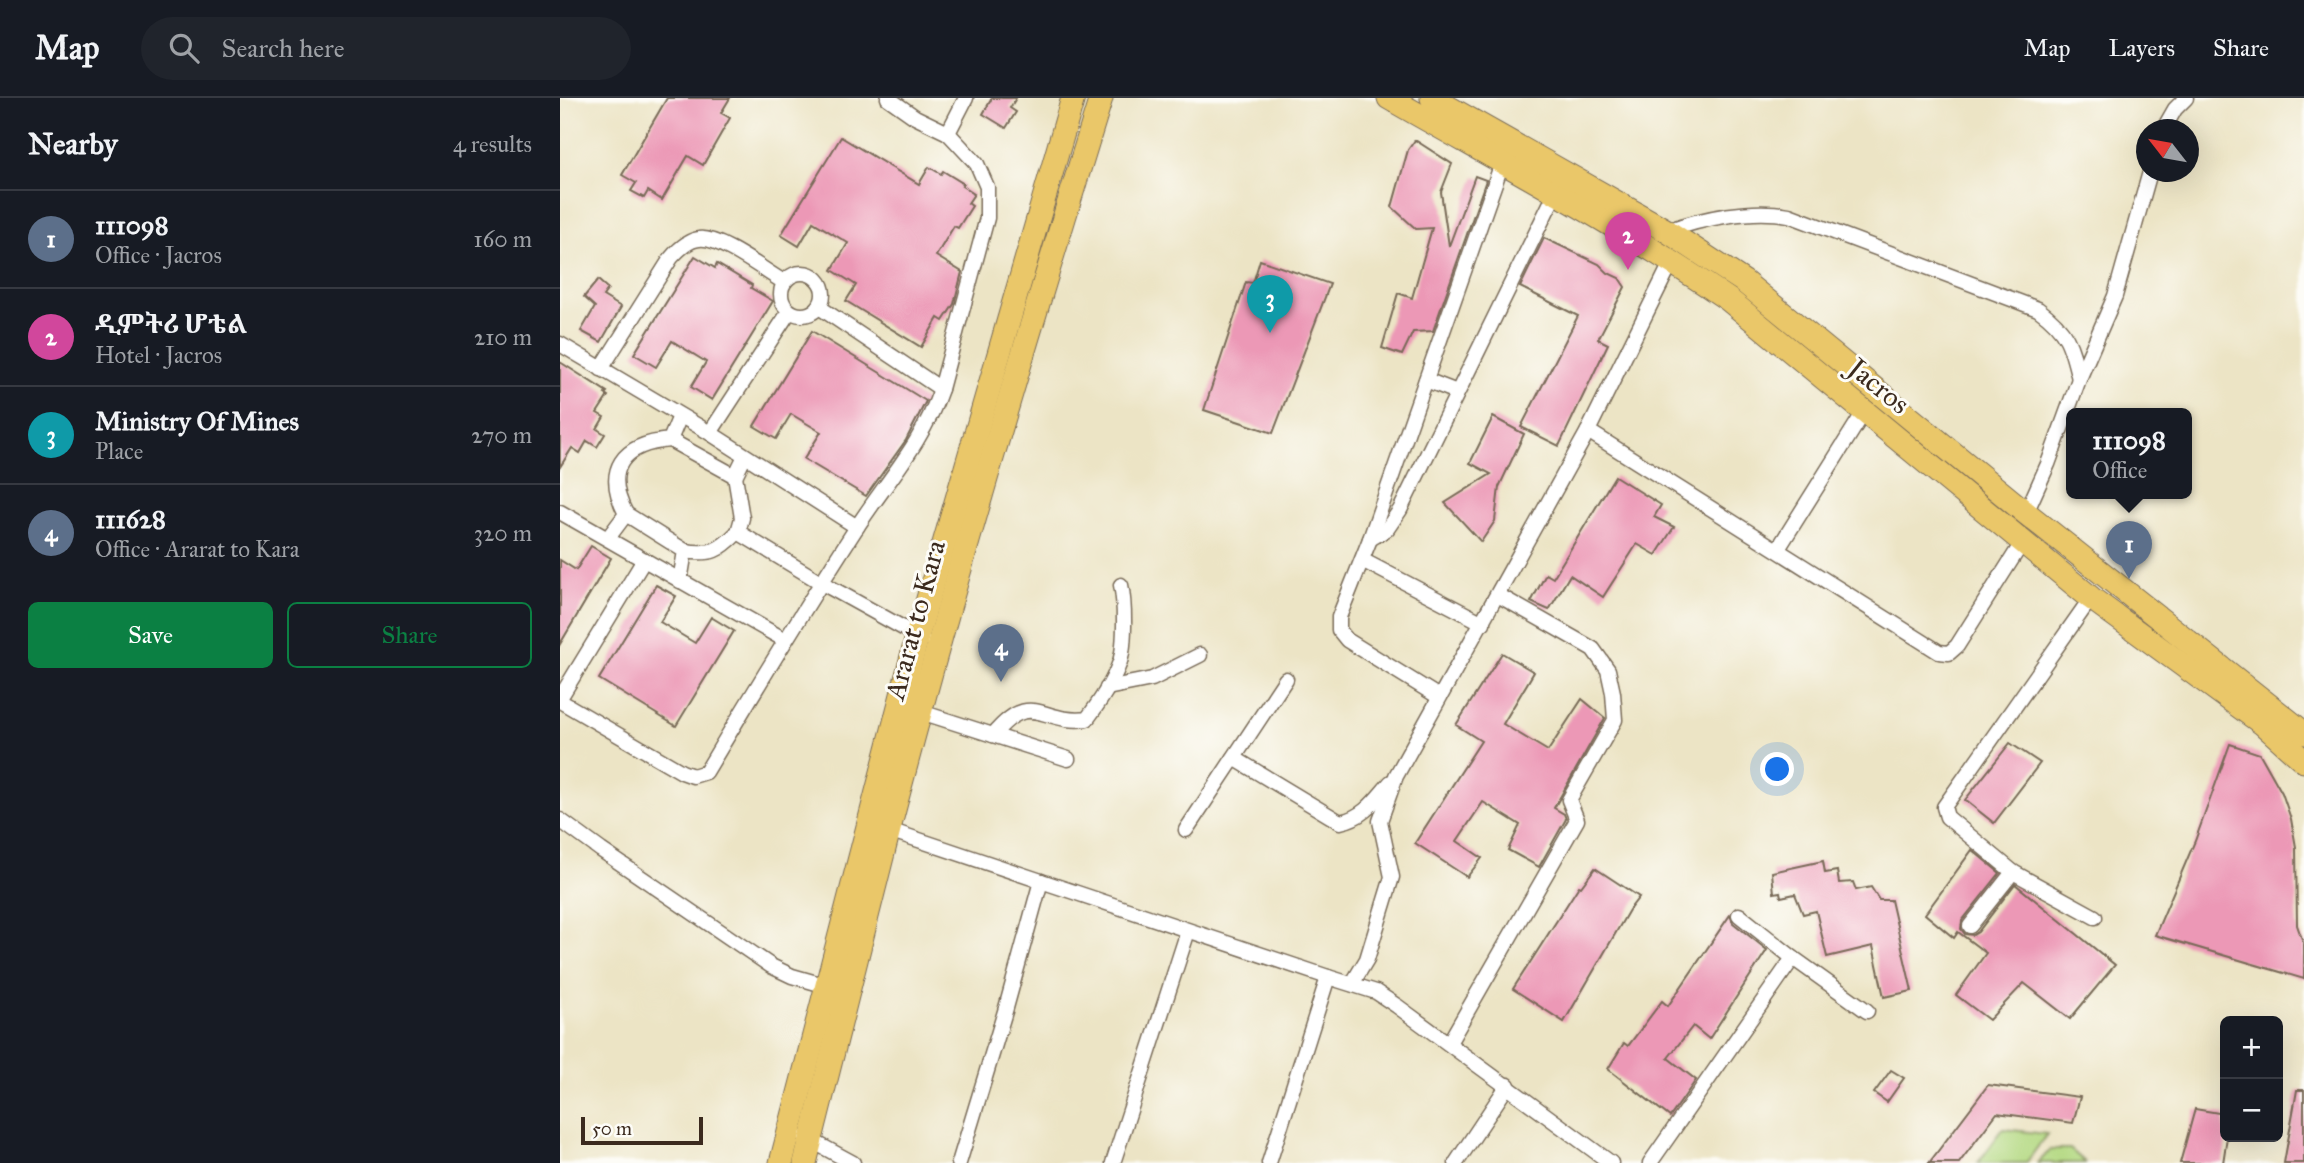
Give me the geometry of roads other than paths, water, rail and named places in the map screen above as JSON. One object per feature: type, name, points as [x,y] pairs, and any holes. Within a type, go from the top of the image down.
[{"type":"main road","name":"Ararat to Kara","points":[[781,1163],[918,637],[1073,98]]},
{"type":"main road","name":"Ararat to Kara","points":[[805,1163],[889,830],[1004,413],[1101,98]]},
{"type":"main road","name":"Jacros","points":[[1390,98],[1556,191],[1672,261],[1729,300],[2091,598],[2263,724],[2300,747]]},
{"type":"main road","name":"Jacros","points":[[1432,98],[1667,231],[1743,281],[2026,513],[2300,747]]},
{"type":"main road","points":[[1729,300],[1743,281]]},
{"type":"main road","points":[[2300,747],[2304,779]]},
{"type":"street","points":[[644,560],[560,700],[693,776],[706,772],[857,527],[919,438],[934,410],[941,389],[987,218],[987,187],[977,163],[948,133],[915,117],[888,98]]},
{"type":"street","points":[[948,133],[966,98]]},
{"type":"street","points":[[2169,119],[2186,98]]},
{"type":"street","points":[[1439,697],[1347,640],[1339,630],[1339,617],[1370,539],[1502,163]]},
{"type":"street","points":[[2068,408],[2115,296],[2147,182]]},
{"type":"street","points":[[1370,539],[1387,529],[1400,510],[1556,191]]},
{"type":"street","points":[[1667,231],[1699,219],[1774,212],[1788,215],[2038,309],[2059,325],[2072,349],[2079,379]]},
{"type":"street","points":[[601,369],[671,258],[681,247],[698,239],[714,240],[784,282]]},
{"type":"street","points":[[1352,984],[1367,959],[1392,877],[1380,821],[1396,776],[1588,432],[1672,261]]},
{"type":"street","points":[[804,273],[814,276],[821,285],[823,296],[819,307],[811,314],[800,316],[789,312],[782,303],[780,292],[784,282],[793,275],[804,273]]},
{"type":"street","points":[[819,307],[941,389]]},
{"type":"street","points":[[710,433],[789,312]]},
{"type":"street","points":[[560,344],[710,433],[857,527]]},
{"type":"street","points":[[1426,380],[1457,392]]},
{"type":"street","points":[[1778,549],[1864,412]]},
{"type":"street","points":[[2026,513],[2066,415]]},
{"type":"street","points":[[670,440],[680,416]]},
{"type":"street","points":[[1588,432],[1939,652],[1949,653],[1957,646],[2022,543]]},
{"type":"street","points":[[735,476],[670,440],[651,441],[632,450],[620,463],[615,479],[618,498],[626,514],[685,551],[705,554],[722,547],[738,532],[742,518],[735,476],[745,456]]},
{"type":"street","points":[[560,512],[785,640]]},
{"type":"street","points":[[608,538],[626,514]]},
{"type":"street","points":[[738,532],[918,637],[940,644]]},
{"type":"street","points":[[680,582],[685,551]]},
{"type":"street","points":[[1362,560],[1483,623]]},
{"type":"street","points":[[993,735],[1004,722],[1023,710],[1036,710],[1071,721],[1087,719],[1120,665],[1126,605],[1121,586]]},
{"type":"street","points":[[1448,1042],[1577,820],[1569,800],[1615,720],[1608,670],[1593,649],[1498,596]]},
{"type":"street","points":[[2091,598],[1944,807],[1947,817],[2013,872],[2095,917]]},
{"type":"street","points":[[1107,688],[1152,679],[1200,655]]},
{"type":"street","points":[[1186,830],[1286,679]]},
{"type":"street","points":[[921,712],[1068,760]]},
{"type":"street","points":[[1234,758],[1340,822],[1352,820],[1363,813],[1396,776]]},
{"type":"street","points":[[560,820],[771,966],[792,976],[827,986]]},
{"type":"street","points":[[889,830],[1376,992],[1611,1163]]},
{"type":"street","points":[[1970,926],[2013,872]]},
{"type":"street","points":[[959,1163],[1041,881]]},
{"type":"street","points":[[1739,915],[1867,1012]]},
{"type":"street","points":[[1113,1163],[1188,931]]},
{"type":"street","points":[[1650,1163],[1793,958]]},
{"type":"street","points":[[1269,1163],[1328,977]]},
{"type":"street","points":[[1462,1161],[1507,1085]]},
{"type":"street","points":[[791,1128],[853,1163]]},
{"type":"place","name":"ዲምትሪ ሆቴል","points":[[1628,270]]},
{"type":"place","name":"Ministry Of Mines","points":[[1270,333]]},
{"type":"place","name":"111098","points":[[2129,579]]},
{"type":"place","name":"111628","points":[[1001,682]]}]
